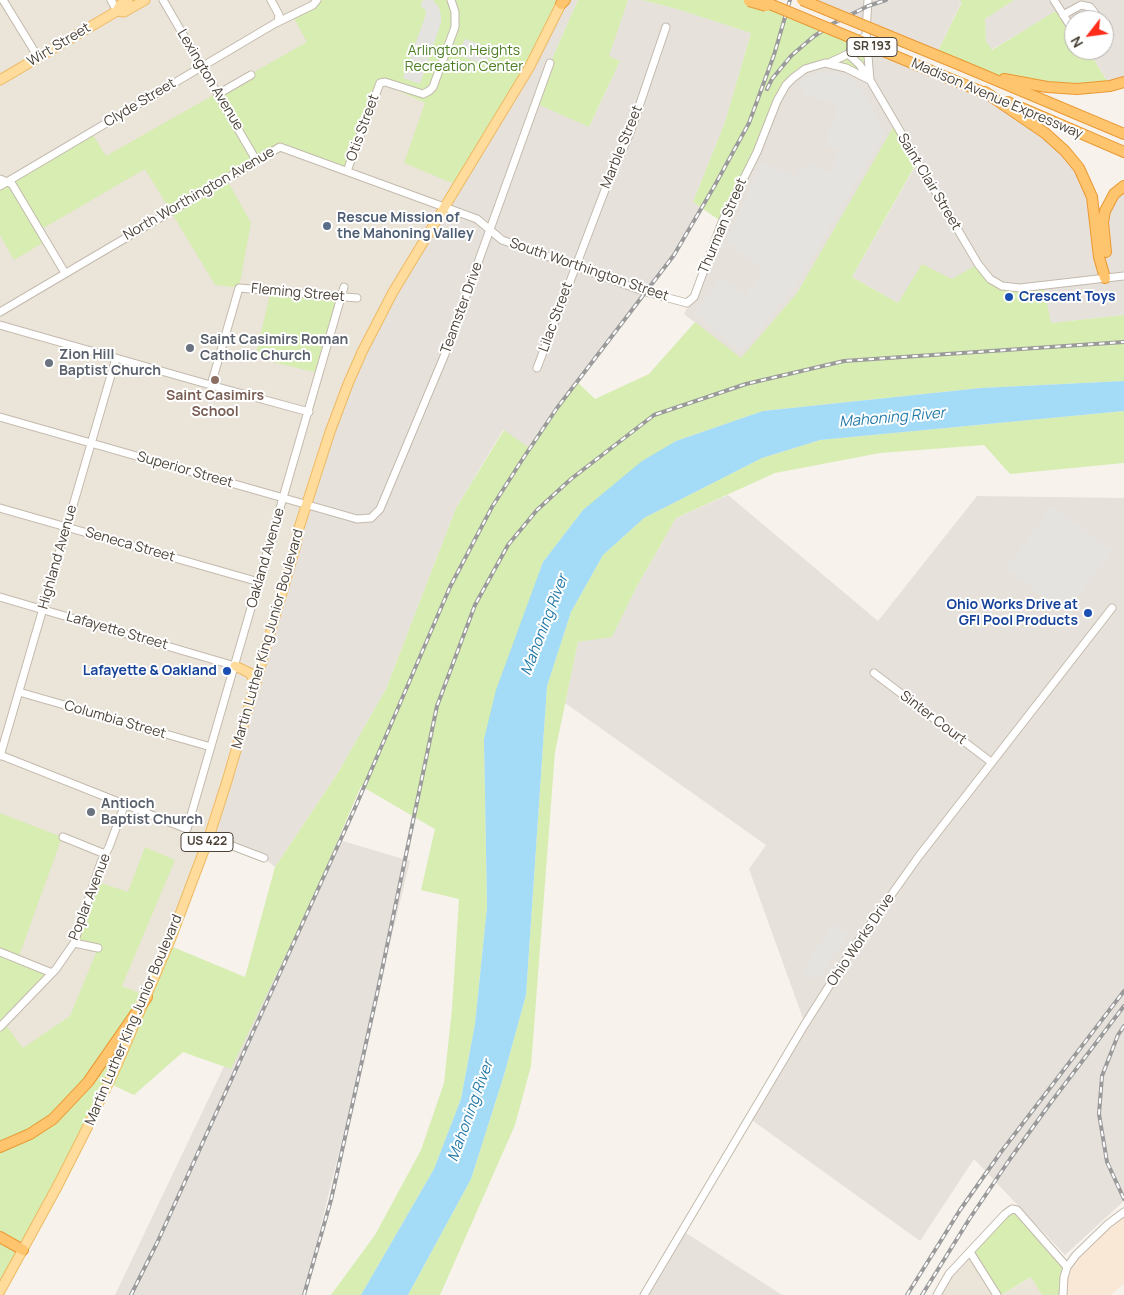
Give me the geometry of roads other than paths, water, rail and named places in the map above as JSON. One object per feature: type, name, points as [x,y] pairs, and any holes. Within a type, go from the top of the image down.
[{"type":"highway","name":"SR 193","points":[[748,0],[791,14]]},
{"type":"highway","name":"Madison Avenue Expressway","points":[[760,0],[985,92],[1124,152]]},
{"type":"highway","name":"Madison Avenue Expressway","points":[[802,0],[1124,134]]},
{"type":"highway","points":[[982,75],[1056,88],[1089,88],[1124,82]]},
{"type":"highway","points":[[985,92],[1045,133],[1065,151],[1079,168],[1092,197],[1099,257],[1105,278]]},
{"type":"highway","points":[[1105,278],[1105,211],[1114,194],[1124,186]]},
{"type":"highway","points":[[0,1147],[30,1134],[53,1119],[88,1082],[147,997]]},
{"type":"highway","points":[[0,1237],[23,1250]]},
{"type":"main road","name":"Wirt Street","points":[[118,11],[120,5],[128,0]]},
{"type":"main road","name":"Wirt Street","points":[[0,80],[118,11],[124,12],[145,0]]},
{"type":"main road","name":"Martin Luther King Junior Boulevard","points":[[0,1291],[88,1126],[147,997],[208,837],[256,684],[307,504],[330,432],[362,352],[393,292],[529,68],[561,3]]},
{"type":"main road","points":[[235,666],[250,672],[256,684]]},
{"type":"street","points":[[3,0],[38,57]]},
{"type":"street","points":[[111,0],[118,11]]},
{"type":"street","name":"Lexington Avenue","points":[[163,0],[256,160]]},
{"type":"street","points":[[271,0],[278,20]]},
{"type":"street","name":"Clyde Street","points":[[2,183],[202,67],[278,20],[313,5],[317,0]]},
{"type":"street","name":"Otis Street","points":[[347,171],[380,83],[385,82],[423,94],[433,87],[455,27],[456,12],[451,0]]},
{"type":"street","name":"Saint Clair Street","points":[[868,0],[866,32],[870,80]]},
{"type":"street","points":[[1054,0],[1064,18]]},
{"type":"street","points":[[1072,10],[1081,5],[1090,7],[1092,10]]},
{"type":"street","name":"Marble Street","points":[[575,266],[608,182],[630,133],[666,27]]},
{"type":"street","points":[[829,63],[848,54],[866,32]]},
{"type":"street","name":"Saint Clair Street","points":[[848,54],[859,64],[870,80],[980,268],[993,281],[1002,286],[1020,288],[1105,278]]},
{"type":"street","name":"Teamster Drive","points":[[371,518],[380,509],[452,338],[550,63]]},
{"type":"street","points":[[829,63],[853,71],[870,80]]},
{"type":"street","name":"Thurman Street","points":[[691,301],[697,290],[722,222],[757,152],[777,101],[786,84],[805,69],[829,63]]},
{"type":"street","points":[[218,94],[251,74]]},
{"type":"street","name":"North Worthington Avenue","points":[[0,312],[280,147],[477,219],[490,230]]},
{"type":"street","points":[[2,183],[12,184],[65,273]]},
{"type":"street","name":"South Worthington Street","points":[[490,230],[502,240],[654,295],[683,303],[691,301]]},
{"type":"street","name":"Lilac Street","points":[[537,368],[575,266]]},
{"type":"street","points":[[1105,278],[1124,276]]},
{"type":"street","name":"Oakland Avenue","points":[[125,804],[187,829],[344,287]]},
{"type":"street","name":"Fleming Street","points":[[211,385],[240,288],[357,298]]},
{"type":"street","points":[[0,325],[309,412]]},
{"type":"street","name":"Highland Avenue","points":[[0,756],[116,358]]},
{"type":"street","name":"Superior Street","points":[[0,417],[357,519],[371,518]]},
{"type":"street","name":"Seneca Street","points":[[0,508],[259,582]]},
{"type":"street","name":"Lafayette Street","points":[[0,597],[235,666]]},
{"type":"street","name":"Ohio Works Drive","points":[[644,1295],[800,1033],[852,950],[919,856],[1112,608]]},
{"type":"street","name":"Sinter Court","points":[[874,673],[991,762]]},
{"type":"street","name":"Columbia Street","points":[[19,692],[211,747]]},
{"type":"street","points":[[0,756],[125,804]]},
{"type":"street","name":"Poplar Avenue","points":[[0,1027],[52,973],[74,942],[125,804]]},
{"type":"street","points":[[62,837],[105,854]]},
{"type":"street","points":[[208,837],[264,858]]},
{"type":"street","points":[[74,942],[98,948]]},
{"type":"street","points":[[0,952],[52,973]]},
{"type":"street","points":[[937,1295],[950,1274],[1010,1210],[1015,1210],[1067,1267]]},
{"type":"street","points":[[1063,1295],[1064,1277],[1067,1267],[1076,1254],[1108,1224],[1124,1212]]},
{"type":"street","points":[[970,1252],[997,1295]]},
{"type":"water","name":"Mahoning River","points":[[1124,381],[1124,411],[820,440],[762,458],[644,518],[603,555],[571,612],[547,686],[526,995],[504,1075],[471,1179],[408,1295],[361,1295],[434,1169],[461,1099],[475,1024],[487,907],[484,739],[496,690],[543,562],[583,510],[642,461],[676,441],[763,411],[981,388]]},
{"type":"railway","points":[[131,1295],[157,1243],[355,808],[450,587],[492,507],[522,460],[557,408],[674,255],[715,185],[749,123],[774,55],[790,0]]},
{"type":"railway","points":[[767,89],[772,79],[791,56],[813,37],[834,23],[868,6],[886,0]]},
{"type":"railway","points":[[304,1295],[331,1200],[377,994],[437,706],[475,605],[508,545],[537,510],[571,479],[654,415],[746,384],[844,361],[1124,342]]},
{"type":"railway","points":[[907,1295],[960,1210],[1001,1152],[1124,991]]},
{"type":"railway","points":[[922,1295],[970,1218],[1010,1159],[1124,1006]]},
{"type":"railway","points":[[1124,1026],[1118,1035],[1102,1076],[1099,1114],[1107,1162],[1124,1199]]},
{"type":"place","name":"Rescue Mission of the Mahoning Valley","points":[[327,226]]},
{"type":"place","name":"Crescent Toys","points":[[1009,297]]},
{"type":"place","name":"Saint Casimirs Roman Catholic Church","points":[[190,348]]},
{"type":"place","name":"Zion Hill Baptist Church","points":[[49,363]]},
{"type":"place","name":"Saint Casimirs School","points":[[215,380]]},
{"type":"place","name":"Ohio Works Drive at GFI Pool Products","points":[[1088,613]]},
{"type":"place","name":"Lafayette & Oakland","points":[[227,671]]},
{"type":"place","name":"Antioch Baptist Church","points":[[91,812]]},
{"type":"park label","name":"Arlington Heights Recreation Center","points":[[464,59]]}]
